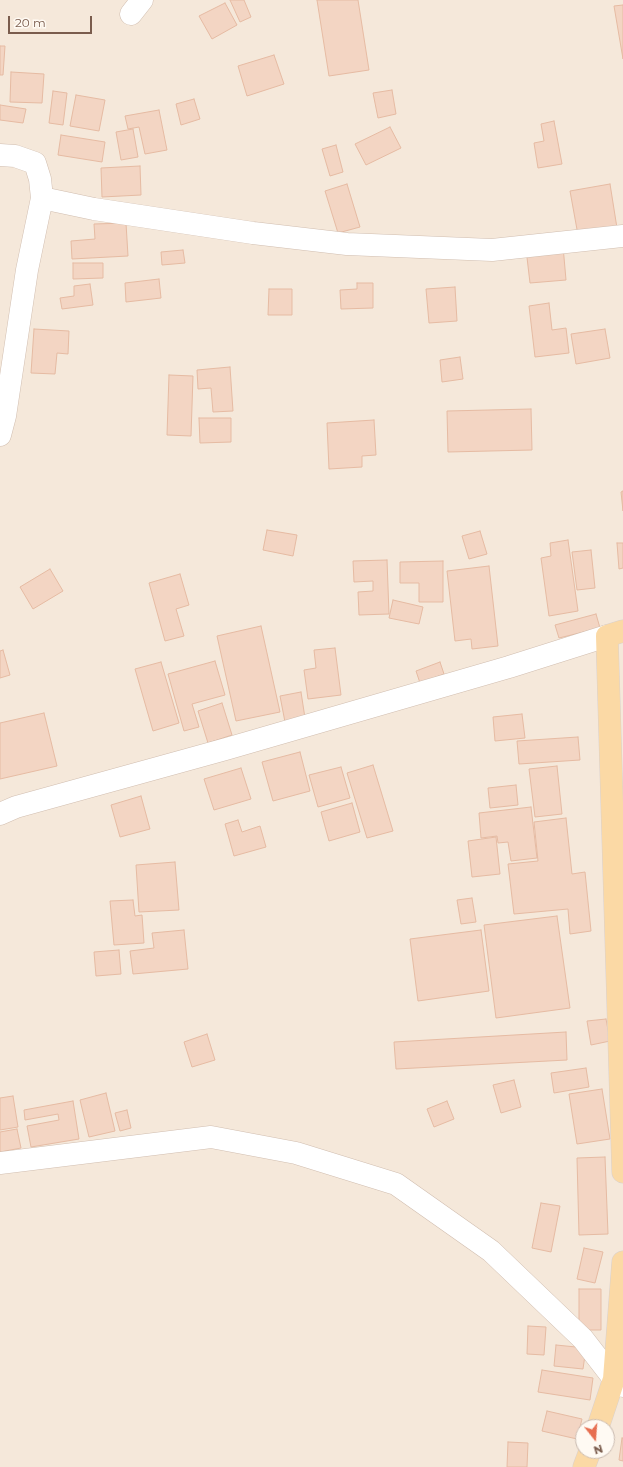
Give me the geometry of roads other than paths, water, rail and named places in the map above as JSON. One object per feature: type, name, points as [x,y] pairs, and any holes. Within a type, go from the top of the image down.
[{"type":"main road","points":[[615,634],[623,1172]]},
{"type":"main road","points":[[602,1419],[619,1382],[623,1262]]},
{"type":"street","points":[[0,155],[15,156],[35,163],[40,179],[42,198],[27,270],[5,416],[0,435]]},
{"type":"street","points":[[42,198],[94,209],[253,233],[347,244],[492,250],[623,236]]},
{"type":"street","points":[[0,814],[16,808],[509,668],[615,634]]},
{"type":"street","points":[[0,1163],[212,1137],[296,1153],[396,1184],[492,1251],[583,1339],[619,1382]]}]
